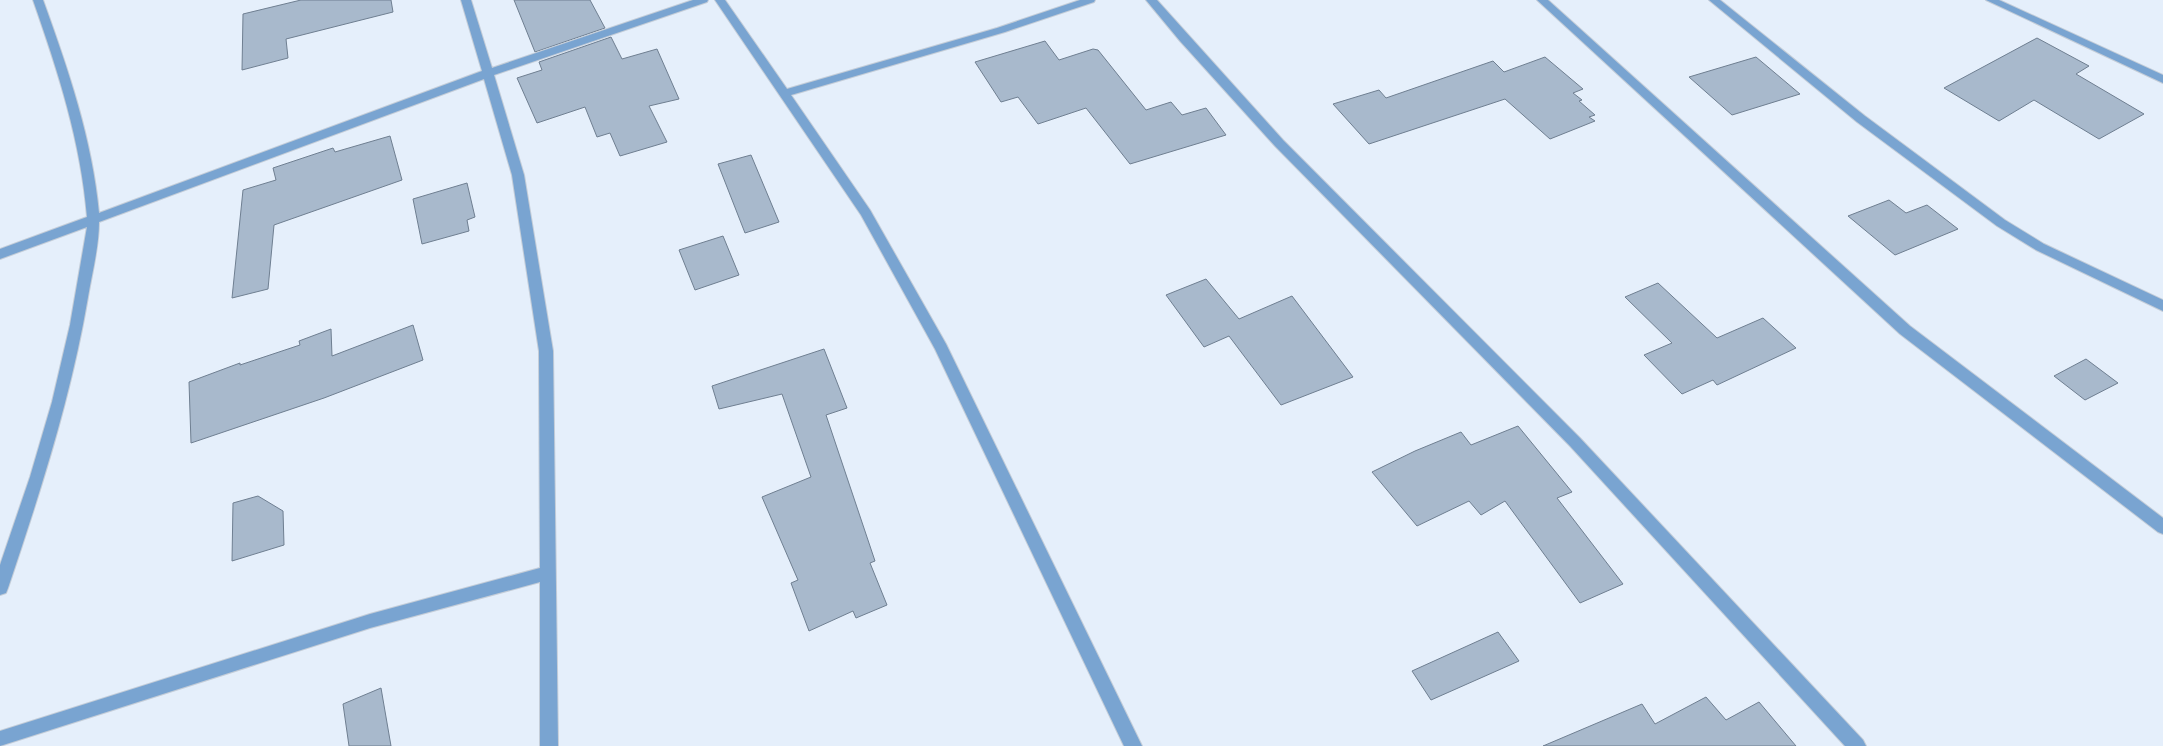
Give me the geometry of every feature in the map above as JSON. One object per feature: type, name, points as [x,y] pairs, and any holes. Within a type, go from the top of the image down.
[{"type":"street","points":[[0,588],[30,499],[74,342],[93,221],[86,162],[79,133],[56,52],[38,0]]},
{"type":"street","points":[[466,0],[518,175],[546,350],[549,746]]},
{"type":"street","points":[[0,254],[488,73],[703,0]]},
{"type":"street","points":[[720,0],[866,213],[941,348],[1133,746]]},
{"type":"street","points":[[785,94],[1001,30],[1090,0]]},
{"type":"street","points":[[1151,0],[1279,143],[1575,442],[1857,746]]},
{"type":"street","points":[[1542,0],[1905,330],[2163,526]]},
{"type":"street","points":[[1714,0],[1861,118],[2001,223],[2040,247],[2163,306]]},
{"type":"street","points":[[1991,0],[2163,79]]},
{"type":"street","points":[[0,739],[370,621],[547,573]]},
{"type":"building","points":[[301,0],[391,0],[393,12],[286,39],[288,58],[242,70],[243,14]]},
{"type":"building","points":[[514,0],[590,0],[605,28],[535,52]]},
{"type":"building","points":[[611,37],[622,59],[657,49],[679,99],[649,106],[667,142],[620,156],[610,133],[597,137],[585,107],[537,123],[517,78],[542,70],[539,62]]},
{"type":"building","points":[[2037,38],[2089,66],[2076,74],[2144,114],[2099,139],[2034,100],[1999,121],[1944,88]]},
{"type":"building","points":[[1045,41],[1059,60],[1093,49],[1098,50],[1146,110],[1171,102],[1182,115],[1206,108],[1226,135],[1130,164],[1086,108],[1038,124],[1018,97],[1001,102],[975,62]]},
{"type":"building","points":[[1545,57],[1583,89],[1573,93],[1595,115],[1589,117],[1595,121],[1550,139],[1505,99],[1369,144],[1333,104],[1379,90],[1386,98],[1493,61],[1504,72]]},
{"type":"building","points":[[1756,57],[1800,94],[1732,115],[1689,77]]},
{"type":"building","points":[[390,136],[402,180],[274,225],[268,289],[232,298],[243,190],[276,180],[273,168],[333,148],[335,152]]},
{"type":"building","points":[[751,155],[779,222],[745,233],[718,164]]},
{"type":"building","points":[[467,183],[475,217],[467,220],[469,231],[422,244],[413,199]]},
{"type":"building","points":[[1889,200],[1906,213],[1927,205],[1958,229],[1895,255],[1848,216]]},
{"type":"building","points":[[723,236],[739,275],[695,290],[679,250]]},
{"type":"building","points":[[1206,279],[1239,319],[1292,296],[1353,377],[1281,405],[1229,336],[1204,347],[1166,295]]},
{"type":"building","points":[[1658,283],[1717,338],[1763,318],[1796,348],[1717,385],[1713,380],[1682,394],[1644,355],[1672,343],[1625,297]]},
{"type":"building","points":[[413,325],[423,360],[324,398],[191,443],[189,382],[240,363],[240,365],[300,345],[299,341],[331,329],[332,356]]},
{"type":"building","points":[[824,349],[847,408],[826,415],[875,561],[870,563],[887,605],[856,618],[853,611],[809,631],[791,583],[798,580],[762,497],[811,477],[782,394],[719,409],[712,386]]},
{"type":"building","points":[[2086,359],[2118,383],[2085,400],[2054,376]]},
{"type":"building","points":[[1518,426],[1572,492],[1557,498],[1623,584],[1580,603],[1505,501],[1481,515],[1469,501],[1417,526],[1372,472],[1415,451],[1461,432],[1471,445]]},
{"type":"building","points":[[258,496],[283,511],[284,545],[232,561],[233,503]]},
{"type":"building","points":[[1498,632],[1519,661],[1431,700],[1412,671]]},
{"type":"building","points":[[381,688],[391,746],[349,746],[343,704]]},
{"type":"building","points":[[1706,697],[1726,720],[1759,702],[1796,746],[1543,746],[1642,704],[1655,724]]}]
